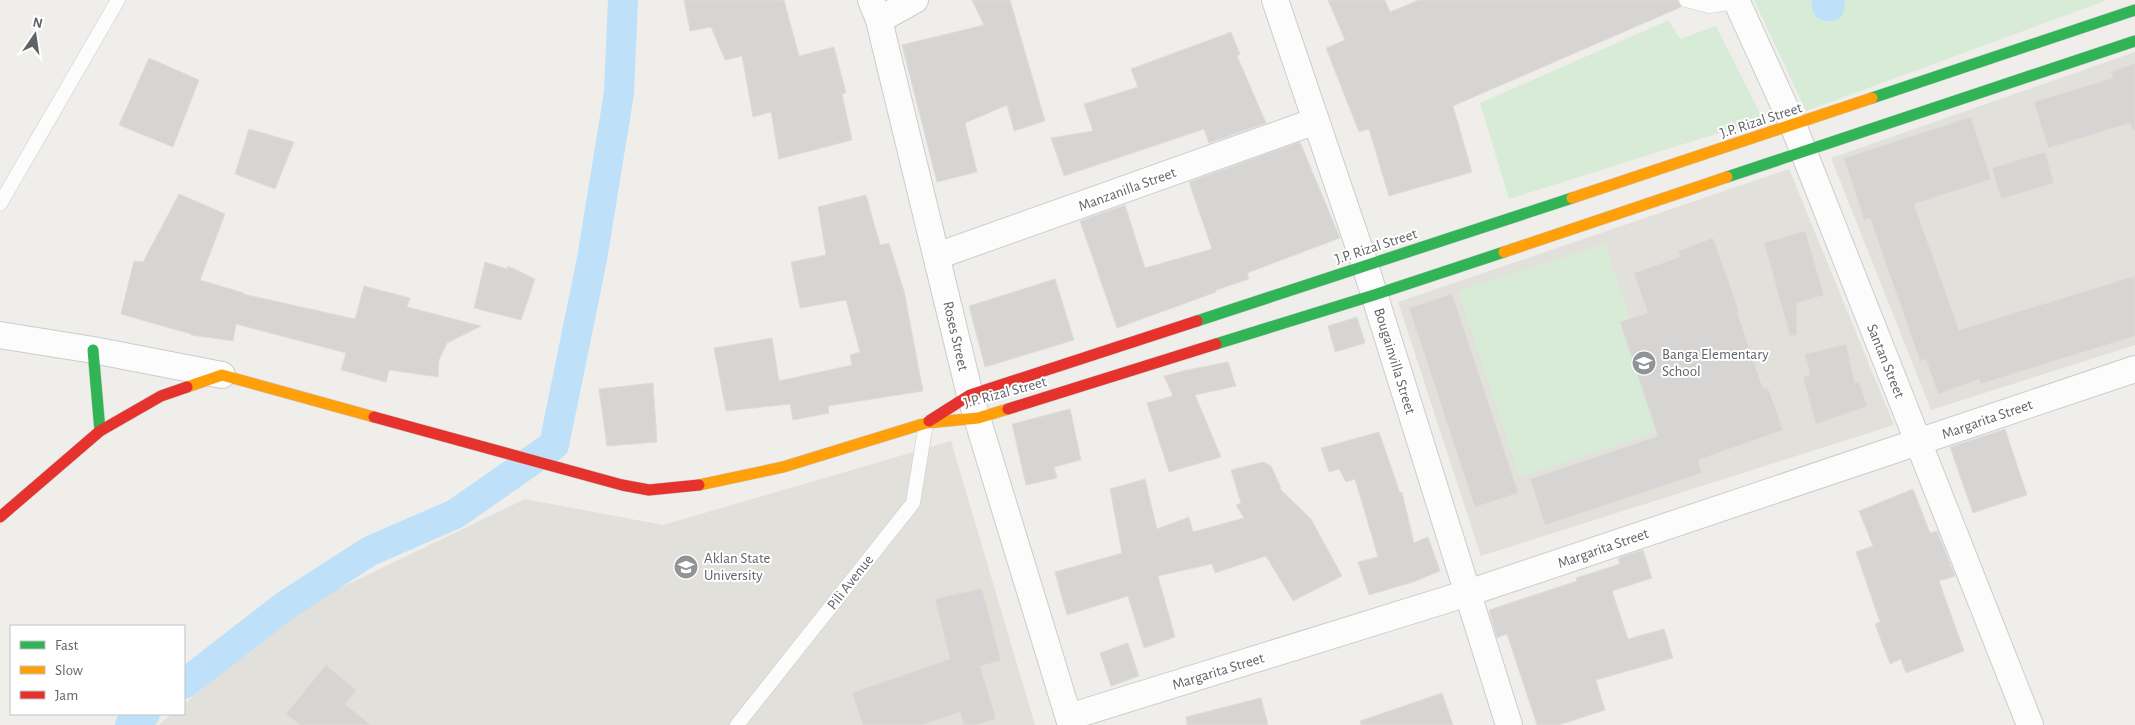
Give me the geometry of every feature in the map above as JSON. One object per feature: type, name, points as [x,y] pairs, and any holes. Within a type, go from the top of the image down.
[{"type":"main road","name":"J.P. Rizal Street","points":[[926,423],[1365,266],[2135,10]]},
{"type":"main road","name":"J.P. Rizal Street","points":[[926,423],[974,406],[1374,295],[2135,41]]},
{"type":"main road","points":[[93,350],[100,431]]},
{"type":"main road","points":[[0,517],[100,431],[161,396],[222,375],[509,455],[649,490],[704,485],[783,467],[926,423]]},
{"type":"street","points":[[875,10],[915,0]]},
{"type":"street","name":"Bougainvilla Street","points":[[1274,0],[1365,266],[1509,725]]},
{"type":"street","name":"Santan Street","points":[[1736,1],[1793,125],[2030,725]]},
{"type":"street","name":"Roses Street","points":[[875,10],[974,406],[1070,721]]},
{"type":"street","name":"Manzanilla Street","points":[[937,256],[1316,121]]},
{"type":"street","points":[[0,335],[93,350],[222,375]]},
{"type":"street","name":"Margarita Street","points":[[1070,721],[1468,593],[2135,369]]},
{"type":"lane","points":[[0,204],[118,0]]},
{"type":"lane","points":[[1686,0],[1709,6],[1723,5],[1736,1]]},
{"type":"lane","name":"Pili Avenue","points":[[737,725],[913,504],[926,423]]},
{"type":"shaded area","points":[[2135,52],[2135,345],[1931,410],[1831,158]]},
{"type":"shaded area","name":"Banga Elementary School","points":[[1789,169],[1894,425],[1481,556],[1398,302]]},
{"type":"shaded area","name":"Aklan State University","points":[[951,441],[1035,725],[158,725],[171,715],[185,715],[185,703],[299,608],[525,499],[663,525]]},
{"type":"green space","points":[[1754,0],[2107,0],[1806,111]]},
{"type":"green space","points":[[1669,20],[1680,39],[1716,26],[1763,119],[1509,199],[1480,103]]},
{"type":"green space","points":[[1605,244],[1667,429],[1520,477],[1458,291]]},
{"type":"water","points":[[1812,0],[1844,0],[1844,9],[1841,16],[1836,20],[1822,20],[1816,16],[1812,9]]},
{"type":"building","points":[[684,0],[784,0],[799,56],[834,47],[846,93],[842,94],[852,140],[779,159],[771,112],[753,117],[742,56],[725,60],[711,27],[690,31]]},
{"type":"building","points":[[972,0],[1010,0],[1045,121],[1014,131],[1007,105],[965,123],[977,172],[937,182],[902,45],[984,25]]},
{"type":"building","points":[[1328,0],[1385,0],[1390,12],[1419,0],[1677,0],[1681,7],[1453,106],[1472,172],[1389,196],[1369,129],[1359,132],[1326,48],[1345,40]]},
{"type":"building","points":[[1231,32],[1240,54],[1237,56],[1266,123],[1209,143],[1204,129],[1064,176],[1051,138],[1093,131],[1084,104],[1138,87],[1131,69]]},
{"type":"building","points":[[149,58],[199,80],[173,147],[119,125]]},
{"type":"building","points":[[2135,63],[2135,130],[2133,131],[2130,123],[2048,148],[2034,102],[2113,78],[2111,72]]},
{"type":"building","points":[[1971,117],[1991,179],[1914,204],[1959,330],[2135,276],[2135,336],[1980,384],[1979,379],[1938,394],[1926,359],[1920,361],[1870,218],[1864,220],[1844,158]]},
{"type":"building","points":[[249,129],[294,142],[275,189],[235,174]]},
{"type":"building","points":[[1300,142],[1340,238],[1247,273],[1249,279],[1117,328],[1080,221],[1125,205],[1145,268],[1212,249],[1189,182]]},
{"type":"building","points":[[2045,152],[2054,183],[2001,199],[1992,168]]},
{"type":"building","points":[[179,194],[225,214],[200,280],[243,294],[355,319],[364,286],[410,298],[407,307],[481,326],[447,343],[439,360],[438,377],[389,370],[386,382],[341,370],[346,353],[236,324],[233,341],[191,335],[121,314],[134,261],[143,262]]},
{"type":"building","points":[[866,195],[880,245],[889,243],[904,291],[923,391],[828,406],[829,413],[793,420],[790,404],[726,411],[714,348],[772,338],[779,381],[852,365],[850,355],[860,352],[846,300],[800,308],[791,262],[826,255],[818,207]]},
{"type":"building","points":[[1805,231],[1824,295],[1797,303],[1797,335],[1790,336],[1764,243]]},
{"type":"building","points":[[1713,238],[1739,311],[1737,311],[1763,389],[1768,388],[1783,430],[1698,460],[1702,473],[1545,525],[1530,479],[1658,436],[1620,322],[1648,313],[1634,273],[1680,257],[1678,251]]},
{"type":"building","points":[[485,262],[507,269],[508,266],[535,279],[521,320],[474,308]]},
{"type":"building","points":[[1055,279],[1074,340],[985,367],[969,306]]},
{"type":"building","points":[[1452,294],[1518,493],[1475,507],[1409,308]]},
{"type":"building","points":[[1357,317],[1365,343],[1335,352],[1328,326]]},
{"type":"building","points":[[1846,344],[1855,383],[1859,381],[1867,406],[1816,424],[1803,377],[1810,375],[1805,354]]},
{"type":"building","points":[[1228,362],[1236,386],[1195,395],[1221,457],[1169,472],[1147,403],[1173,396],[1164,376]]},
{"type":"building","points":[[653,383],[657,442],[607,446],[599,389]]},
{"type":"building","points":[[1070,409],[1081,460],[1054,467],[1057,478],[1026,485],[1012,424]]},
{"type":"building","points":[[2005,429],[2027,495],[1973,513],[1950,447]]},
{"type":"building","points":[[1379,432],[1400,493],[1402,492],[1414,543],[1428,537],[1440,571],[1413,582],[1369,595],[1358,562],[1378,557],[1355,479],[1346,482],[1339,469],[1329,472],[1321,448]]},
{"type":"building","points":[[1263,462],[1271,466],[1280,489],[1311,519],[1342,576],[1293,601],[1266,556],[1215,573],[1212,564],[1158,576],[1175,637],[1144,648],[1128,596],[1067,615],[1055,572],[1122,553],[1110,489],[1145,479],[1157,529],[1189,517],[1193,532],[1244,518],[1236,505],[1241,503],[1231,470]]},
{"type":"building","points":[[1913,489],[1930,533],[1937,531],[1955,576],[1939,581],[1964,651],[1906,673],[1901,659],[1890,664],[1875,624],[1880,622],[1856,552],[1873,546],[1859,511]]},
{"type":"building","points":[[1643,550],[1652,578],[1612,591],[1628,639],[1664,629],[1673,658],[1596,680],[1605,710],[1559,725],[1537,725],[1507,634],[1497,638],[1489,610],[1577,581],[1576,578],[1620,564],[1618,558]]},
{"type":"building","points":[[982,588],[1001,661],[980,666],[996,719],[976,725],[964,725],[960,712],[922,725],[863,725],[852,693],[950,659],[935,599]]},
{"type":"building","points":[[1128,643],[1139,676],[1111,686],[1100,653]]},
{"type":"building","points":[[326,665],[356,690],[345,704],[371,725],[300,725],[286,714]]},
{"type":"building","points":[[1442,693],[1453,725],[1361,725],[1360,721]]},
{"type":"building","points":[[1261,698],[1268,725],[1187,725],[1186,717]]},
{"type":"waterway","points":[[185,683],[286,605],[370,551],[455,514],[554,445],[592,259],[619,93],[623,0]]},
{"type":"waterway","points":[[130,725],[144,715]]},
{"type":"traffic: fast","points":[[1872,98],[2135,10]]},
{"type":"traffic: fast","points":[[1727,177],[2135,41]]},
{"type":"traffic: fast","points":[[1197,321],[1572,198]]},
{"type":"traffic: fast","points":[[1216,344],[1504,252]]},
{"type":"traffic: fast","points":[[93,350],[100,431]]},
{"type":"traffic: slow","points":[[1572,198],[1872,98]]},
{"type":"traffic: slow","points":[[1504,252],[1727,177]]},
{"type":"traffic: slow","points":[[187,387],[222,375],[374,417]]},
{"type":"traffic: slow","points":[[699,485],[783,467],[926,423],[978,418],[1008,409]]},
{"type":"traffic: jam","points":[[929,421],[970,395],[1197,321]]},
{"type":"traffic: jam","points":[[1008,409],[1216,344]]},
{"type":"traffic: jam","points":[[0,517],[100,431],[161,396],[187,387]]},
{"type":"traffic: jam","points":[[374,417],[622,485],[649,490],[699,485]]},
{"type":"place","name":"Banga Elementary School","points":[[1644,363]]},
{"type":"place","name":"Aklan State University","points":[[686,567]]}]
